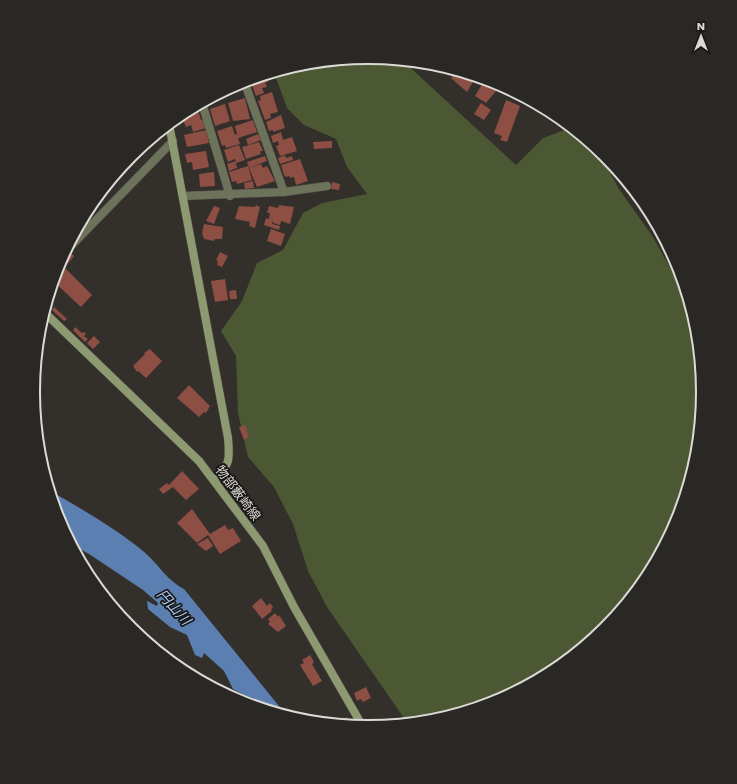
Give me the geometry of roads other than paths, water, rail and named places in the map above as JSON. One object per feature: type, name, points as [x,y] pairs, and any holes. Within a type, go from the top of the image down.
[{"type":"main road","points":[[170,130],[228,438],[230,457],[225,470],[214,480]]},
{"type":"main road","name":"物部藪崎線","points":[[49,317],[199,461],[214,480],[263,546],[294,606],[359,720]]},
{"type":"street","points":[[246,88],[284,192]]},
{"type":"street","points":[[204,108],[230,196]]},
{"type":"street","points":[[78,240],[173,141]]},
{"type":"street","points":[[183,196],[230,196],[284,192],[327,186]]},
{"type":"water","name":"円山川","points":[[56,494],[121,534],[149,556],[166,576],[184,589],[281,708],[253,699],[233,689],[224,671],[204,653],[202,658],[195,655],[187,635],[170,627],[148,609],[147,601],[157,606],[158,603],[143,590],[80,549],[65,518]]}]
